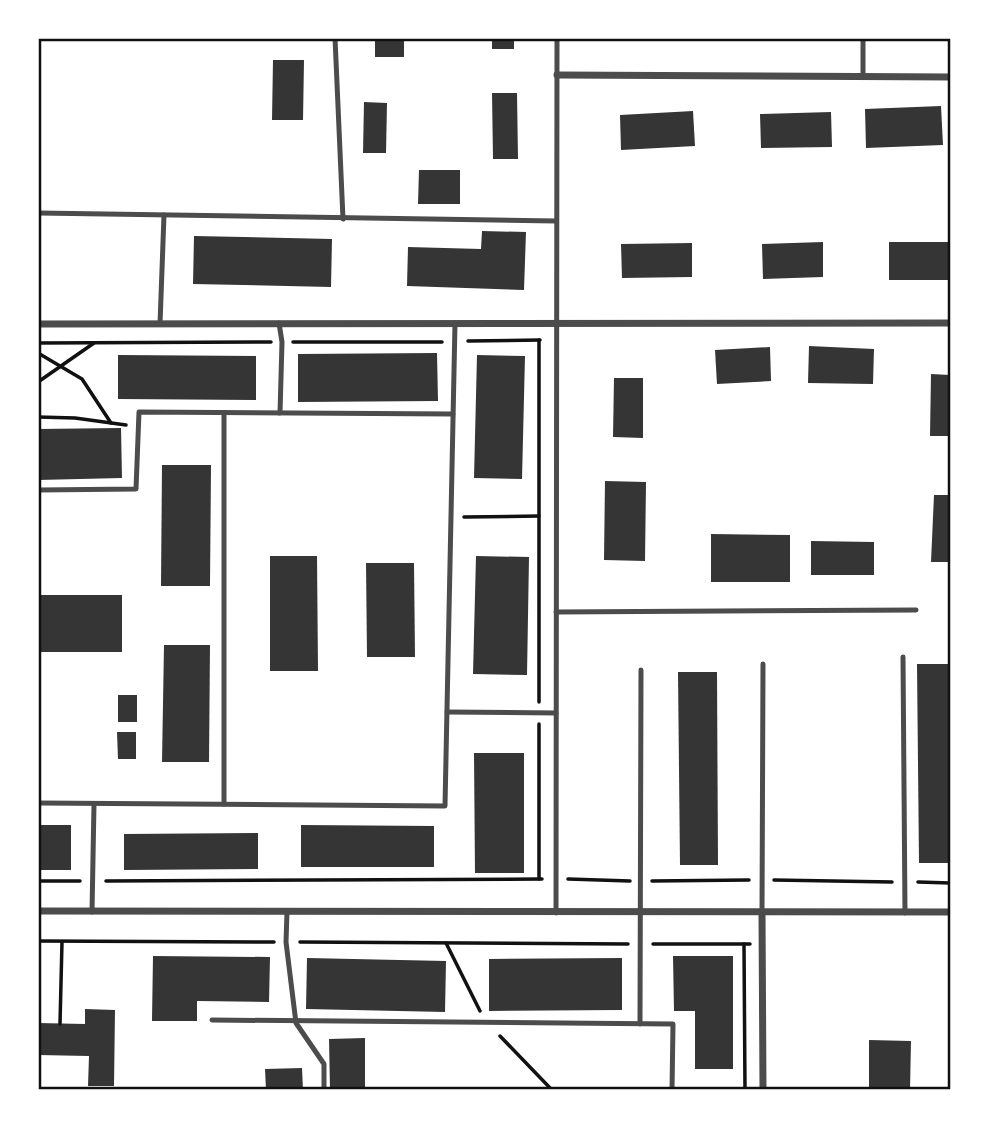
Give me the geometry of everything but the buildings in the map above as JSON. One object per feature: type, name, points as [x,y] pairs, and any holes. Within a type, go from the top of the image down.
[{"type":"street","points":[[557,75],[950,77]]},
{"type":"street","points":[[38,324],[950,323]]},
{"type":"street","points":[[38,911],[950,912]]},
{"type":"street","points":[[762,913],[763,1090]]},
{"type":"lane","points":[[335,38],[343,219]]},
{"type":"lane","points":[[556,913],[557,38]]},
{"type":"lane","points":[[863,38],[863,76]]},
{"type":"lane","points":[[38,213],[556,221]]},
{"type":"lane","points":[[160,324],[164,215]]},
{"type":"lane","points":[[38,803],[445,806],[455,323]]},
{"type":"lane","points":[[279,324],[282,342],[279,413]]},
{"type":"lane","points":[[38,490],[136,489],[139,412],[453,414]]},
{"type":"lane","points":[[224,413],[224,804]]},
{"type":"lane","points":[[556,611],[916,610]]},
{"type":"lane","points":[[903,657],[905,913]]},
{"type":"lane","points":[[762,913],[763,664]]},
{"type":"lane","points":[[640,1024],[641,670]]},
{"type":"lane","points":[[447,712],[556,713]]},
{"type":"lane","points":[[92,912],[94,804]]},
{"type":"lane","points":[[287,912],[286,942],[296,1023],[324,1064],[324,1090]]},
{"type":"lane","points":[[212,1020],[296,1023],[673,1024],[672,1090]]},
{"type":"path","points":[[539,340],[539,879]]},
{"type":"path","points":[[38,343],[556,340]]},
{"type":"path","points":[[38,382],[95,342]]},
{"type":"path","points":[[38,353],[82,379],[111,423]]},
{"type":"path","points":[[38,417],[138,427]]},
{"type":"path","points":[[451,517],[539,516]]},
{"type":"path","points":[[38,881],[556,879],[950,883]]},
{"type":"path","points":[[38,941],[762,944]]},
{"type":"path","points":[[60,1024],[62,941]]},
{"type":"path","points":[[744,944],[745,1090]]}]
